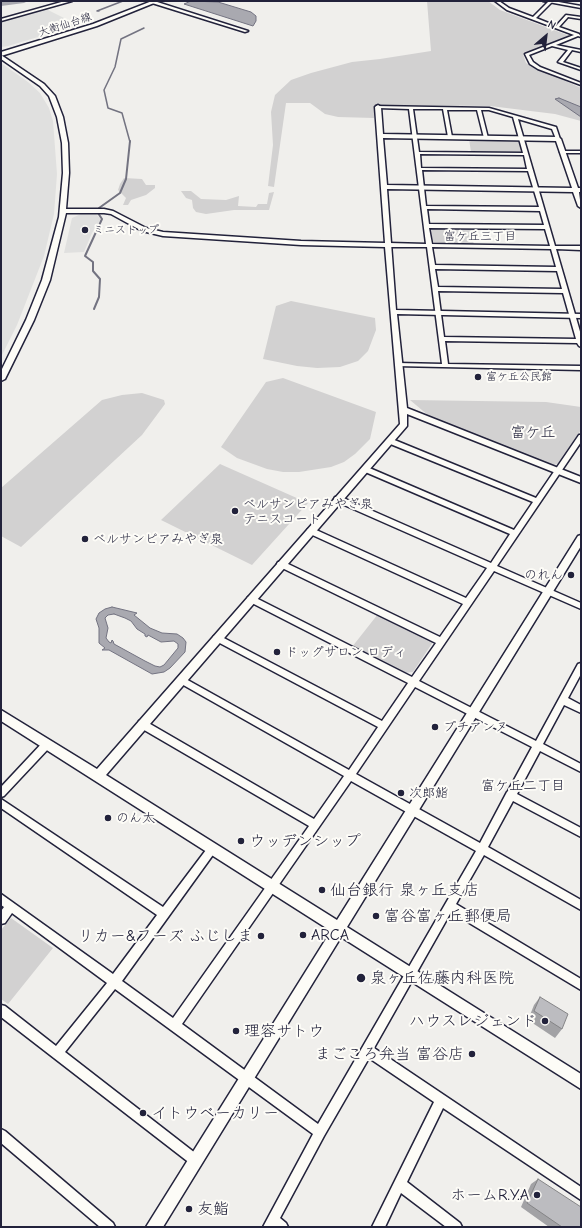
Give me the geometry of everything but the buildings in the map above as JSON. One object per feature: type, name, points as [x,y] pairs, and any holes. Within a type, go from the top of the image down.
[{"type":"main road","name":"大衡仙台線","points":[[1,54],[88,28],[152,1]]},
{"type":"street","points":[[1,20],[70,1]]},
{"type":"street","points":[[152,1],[246,31]]},
{"type":"street","points":[[497,1],[508,9],[579,36]]},
{"type":"street","points":[[534,18],[548,1],[581,7]]},
{"type":"street","points":[[557,27],[568,16],[581,18]]},
{"type":"street","points":[[579,36],[528,54],[531,63],[555,75],[581,84]]},
{"type":"street","points":[[552,45],[581,51]]},
{"type":"street","points":[[571,49],[560,62],[581,69]]},
{"type":"street","points":[[1,54],[42,85],[56,105],[65,143],[66,173],[63,211],[46,280],[30,320],[1,379]]},
{"type":"street","points":[[98,776],[404,424],[404,410],[393,312],[378,108],[489,109],[554,128],[562,152],[578,190],[581,206]]},
{"type":"street","points":[[411,108],[445,366]]},
{"type":"street","points":[[445,108],[450,137]]},
{"type":"street","points":[[479,109],[486,138]]},
{"type":"street","points":[[442,339],[580,343],[577,316],[565,291],[515,117]]},
{"type":"street","points":[[380,136],[558,139]]},
{"type":"street","points":[[562,152],[580,153]]},
{"type":"street","points":[[418,153],[525,154]]},
{"type":"street","points":[[419,169],[530,170]]},
{"type":"street","points":[[384,187],[578,190]]},
{"type":"street","points":[[424,207],[541,209]]},
{"type":"street","points":[[63,211],[104,211],[113,213],[144,230],[163,234],[294,242],[581,248]]},
{"type":"street","points":[[427,226],[546,227]]},
{"type":"street","points":[[432,267],[559,269]]},
{"type":"street","points":[[435,289],[565,291]]},
{"type":"street","points":[[393,312],[577,316]]},
{"type":"street","points":[[398,365],[581,368]]},
{"type":"street","points":[[404,410],[581,480]]},
{"type":"street","points":[[174,1026],[350,775],[491,566],[581,437]]},
{"type":"street","points":[[390,440],[536,501]]},
{"type":"street","points":[[365,469],[514,533]]},
{"type":"street","points":[[338,499],[581,606]]},
{"type":"street","points":[[311,530],[467,602]]},
{"type":"street","points":[[154,1227],[581,538]]},
{"type":"street","points":[[281,564],[440,641]]},
{"type":"street","points":[[251,599],[581,768]]},
{"type":"street","points":[[217,638],[382,726]]},
{"type":"street","points":[[275,1225],[320,1132],[482,849],[581,666]]},
{"type":"street","points":[[181,680],[581,905]]},
{"type":"street","points":[[563,700],[581,709]]},
{"type":"street","points":[[1,715],[581,1082]]},
{"type":"street","points":[[142,724],[315,825]]},
{"type":"street","points":[[1,793],[47,744]]},
{"type":"street","points":[[510,795],[581,833]]},
{"type":"street","points":[[1,803],[164,914]]},
{"type":"street","points":[[57,1053],[114,982],[212,849]]},
{"type":"street","points":[[1,899],[245,1079],[320,1132]]},
{"type":"street","points":[[450,906],[581,985]]},
{"type":"street","points":[[1,919],[11,907]]},
{"type":"street","points":[[1,1010],[195,1160]]},
{"type":"street","points":[[367,1050],[581,1194]]},
{"type":"street","points":[[378,1227],[441,1101]]},
{"type":"street","points":[[1,1135],[109,1227]]},
{"type":"street","points":[[399,1184],[456,1227]]},
{"type":"shaded area","points":[[191,1],[218,2],[251,12],[256,16],[256,21],[253,26],[184,4]]},
{"type":"shaded area","points":[[427,1],[488,1],[500,10],[570,36],[523,54],[526,63],[581,88],[581,121],[555,114],[490,106],[374,105],[374,118],[338,117],[325,114],[310,103],[286,103],[274,187],[268,186],[273,145],[271,112],[275,95],[291,80],[311,73],[352,62],[431,51]]},
{"type":"shaded area","points":[[46,9],[78,25],[1,47],[1,21]]},
{"type":"shaded area","points":[[1,63],[28,82],[40,93],[49,108],[53,121],[57,174],[54,214],[44,256],[17,325],[1,357]]},
{"type":"shaded area","points":[[559,98],[581,107],[581,117],[555,99]]},
{"type":"shaded area","points":[[469,139],[517,140],[519,141],[522,152],[471,152]]},
{"type":"shaded area","points":[[124,178],[142,179],[146,185],[155,185],[155,188],[146,195],[131,200],[128,205],[123,205],[126,198],[118,190]]},
{"type":"shaded area","points":[[181,191],[191,191],[201,199],[226,200],[239,196],[238,206],[256,207],[258,204],[267,204],[269,193],[274,192],[269,210],[234,210],[206,214],[196,212],[193,208],[192,200],[186,198]]},
{"type":"shaded area","points":[[83,213],[96,214],[101,219],[92,233],[84,252],[64,253],[72,218]]},
{"type":"shaded area","points":[[433,227],[470,228],[474,245],[434,244],[430,229]]},
{"type":"shaded area","points":[[291,301],[375,318],[376,330],[368,351],[358,361],[340,367],[317,368],[297,366],[263,359],[276,306]]},
{"type":"shaded area","points":[[283,378],[376,412],[370,439],[355,454],[344,462],[331,467],[299,472],[283,472],[267,469],[237,458],[221,447],[266,382]]},
{"type":"shaded area","points":[[142,393],[164,400],[165,404],[142,435],[21,547],[1,536],[1,488],[102,400],[122,395]]},
{"type":"shaded area","points":[[410,400],[546,402],[581,407],[581,430],[558,464],[553,465],[429,416]]},
{"type":"shaded area","name":"ベルサンピアみやぎ泉 テニスコート","points":[[220,464],[308,503],[252,565],[161,520]]},
{"type":"shaded area","points":[[112,607],[137,613],[134,615],[150,628],[162,633],[177,634],[186,642],[185,652],[170,668],[164,672],[152,674],[109,650],[102,650],[105,648],[99,643],[99,628],[96,619],[99,613]],"holes":[[[114,614],[131,621],[137,629],[147,637],[148,635],[161,642],[174,641],[178,644],[178,648],[164,665],[160,667],[155,666],[114,644],[112,640],[111,643],[109,642],[106,638],[108,628],[105,618],[108,615]]]},
{"type":"shaded area","points":[[378,614],[433,642],[413,672],[404,673],[352,647]]},
{"type":"shaded area","points":[[11,918],[53,948],[8,1004],[1,999],[1,930]]},
{"type":"waterway","points":[[1,4],[24,1]]},
{"type":"waterway","points":[[99,11],[97,11],[123,1]]},
{"type":"waterway","points":[[130,142],[122,113],[108,108],[104,90],[115,67],[121,39],[144,28]]},
{"type":"waterway","points":[[99,208],[120,193],[126,179],[130,142]]},
{"type":"waterway","points":[[94,309],[99,297],[100,279],[93,271],[93,262],[85,256],[102,219],[98,213]]},
{"type":"place","name":"ミニストップ","points":[[85,230]]},
{"type":"place","name":"富ケ丘公民館","points":[[478,377]]},
{"type":"place","name":"ベルサンピアみやぎ泉 テニスコート","points":[[235,511]]},
{"type":"place","name":"ベルサンピアみやぎ泉","points":[[85,539]]},
{"type":"place","name":"のれん","points":[[571,575]]},
{"type":"place","name":"ドッグサロン ロディ","points":[[277,652]]},
{"type":"place","name":"プチアンヌ","points":[[435,727]]},
{"type":"place","name":"次郎鮨","points":[[401,793]]},
{"type":"place","name":"のん太","points":[[108,818]]},
{"type":"place","name":"ウッデンシップ","points":[[241,841]]},
{"type":"place","name":"仙台銀行 泉ヶ丘支店","points":[[322,890]]},
{"type":"place","name":"富谷富ヶ丘郵便局","points":[[376,916]]},
{"type":"place","name":"ARCA","points":[[303,935]]},
{"type":"place","name":"リカー&フーズ ふじしま","points":[[261,936]]},
{"type":"place","name":"泉ヶ丘佐藤内科医院","points":[[361,978]]},
{"type":"place","name":"ハウスレジェンド","points":[[545,1021]]},
{"type":"place","name":"理容サトウ","points":[[236,1031]]},
{"type":"place","name":"まごころ弁当 富谷店","points":[[472,1054]]},
{"type":"place","name":"イトウベーカリー","points":[[143,1113]]},
{"type":"place","name":"ホームR.Y.A","points":[[537,1195]]},
{"type":"place","name":"友鮨","points":[[189,1209]]},
{"type":"district","name":"富ケ丘三丁目","points":[[480,237]]},
{"type":"district","name":"富ケ丘","points":[[533,433]]},
{"type":"district","name":"富ケ丘二丁目","points":[[523,786]]}]
